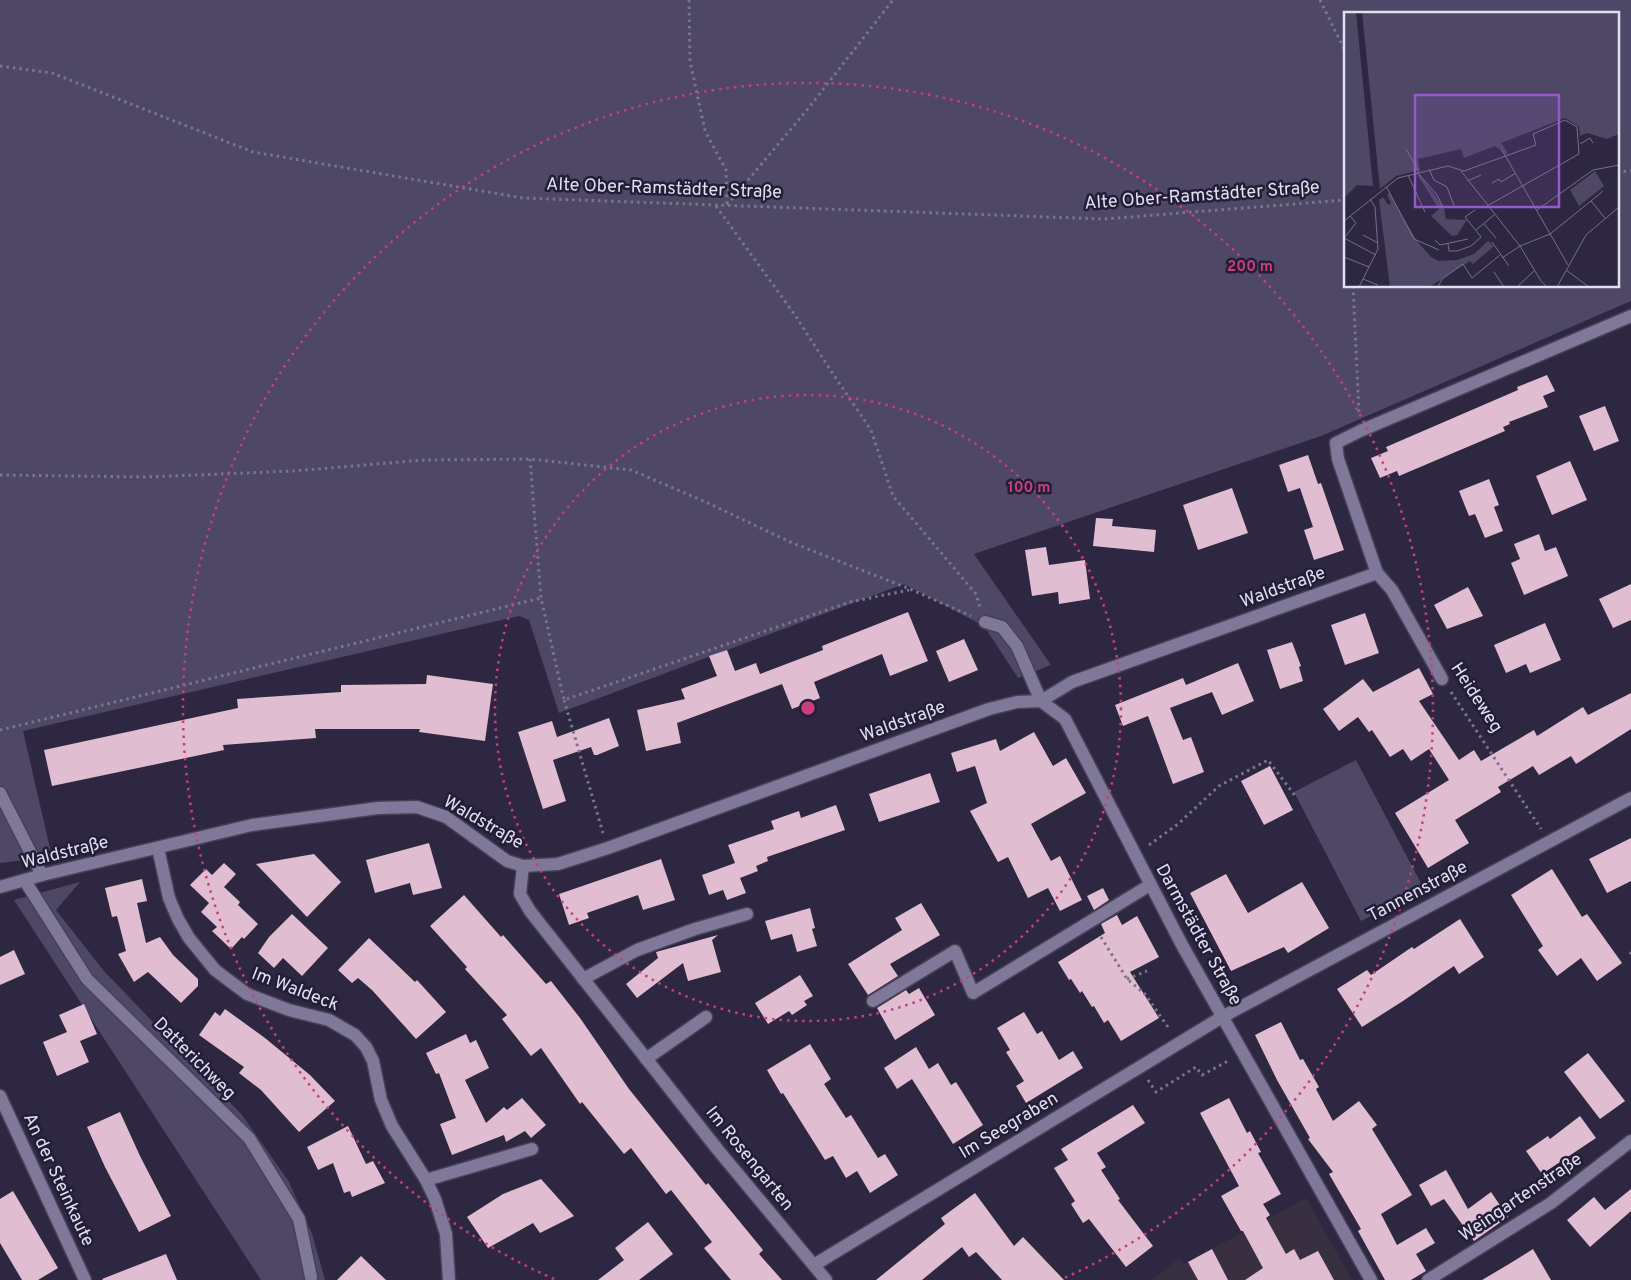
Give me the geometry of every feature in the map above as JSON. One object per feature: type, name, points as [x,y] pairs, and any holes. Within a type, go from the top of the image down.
[{"type":"street","points":[[1377,573],[1336,452],[1336,443],[1360,431],[1631,316]]},
{"type":"street","name":"Heideweg","points":[[1377,573],[1392,590],[1442,680]]},
{"type":"street","name":"Waldstraße","points":[[0,887],[252,824],[378,808],[416,807],[446,817],[506,861],[523,866],[558,864],[608,848],[989,709],[1017,702],[1041,701],[1072,682],[1377,573]]},
{"type":"street","name":"Darmstädter Straße","points":[[984,622],[1002,627],[1017,646],[1041,701],[1065,720],[1134,855],[1222,1017],[1371,1280]]},
{"type":"street","points":[[0,793],[42,875]]},
{"type":"street","name":"Tannenstraße","points":[[1222,1017],[1631,798]]},
{"type":"street","name":"Im Waldeck","points":[[158,848],[169,898],[178,920],[189,938],[215,970],[247,994],[289,1010],[329,1020],[355,1035],[366,1047],[373,1061],[382,1100],[392,1126],[426,1180],[446,1234],[449,1280]]},
{"type":"street","name":"Im Rosengarten","points":[[523,866],[520,894],[530,912],[718,1150],[826,1280]]},
{"type":"street","name":"Datterichweg","points":[[25,880],[88,979],[248,1138],[299,1219],[311,1277]]},
{"type":"street","points":[[873,1001],[955,952],[973,993],[1150,885]]},
{"type":"street","points":[[584,979],[637,950],[695,929],[746,914]]},
{"type":"street","points":[[646,1059],[706,1016]]},
{"type":"street","name":"Im Seegraben","points":[[814,1265],[1222,1017]]},
{"type":"street","name":"An der Steinkaute","points":[[0,1096],[85,1280]]},
{"type":"street","name":"Weingartenstraße","points":[[1428,1280],[1551,1203],[1631,1141]]},
{"type":"street","points":[[426,1180],[532,1149]]},
{"type":"path","points":[[689,0],[690,61],[705,131],[726,170],[727,205]]},
{"type":"path","points":[[727,205],[807,110],[893,0]]},
{"type":"path","points":[[1320,0],[1344,49]]},
{"type":"path","name":"Alte Ober-Ramstädter Straße","points":[[0,66],[52,72],[254,152],[523,198],[1104,219],[1344,200]]},
{"type":"path","points":[[1618,172],[1631,171]]},
{"type":"path","points":[[716,206],[795,315],[871,430],[892,496],[976,594],[984,622]]},
{"type":"path","points":[[1353,288],[1360,431]]},
{"type":"path","points":[[0,475],[165,476],[294,471],[424,460],[530,459],[631,470],[708,503],[790,542],[910,589],[984,622]]},
{"type":"path","points":[[530,459],[541,598],[564,700],[608,848]]},
{"type":"path","points":[[564,700],[850,602],[910,589]]},
{"type":"path","points":[[0,730],[541,598]]},
{"type":"path","name":"Heideweg","points":[[1442,680],[1549,841]]},
{"type":"path","points":[[1134,855],[1178,824],[1219,786],[1268,760],[1296,797]]},
{"type":"path","points":[[1101,937],[1127,979],[1145,994],[1179,1043]]},
{"type":"path","points":[[1127,979],[1147,971]]},
{"type":"path","points":[[1139,1067],[1156,1092],[1196,1067],[1202,1075],[1242,1053]]},
{"type":"shaded area","points":[[0,0],[1631,0],[1631,301],[1321,436],[974,554],[1051,665],[1018,678],[984,626],[904,584],[559,713],[529,620],[519,616],[23,731],[52,857],[0,863]]},
{"type":"shaded area","points":[[1356,760],[1424,889],[1361,921],[1294,792]]},
{"type":"shaded area","points":[[80,882],[56,910],[104,971],[242,1115],[289,1182],[312,1234],[325,1280],[261,1280],[14,900]]},
{"type":"shaded area","points":[[1306,1198],[1352,1280],[1152,1280],[1180,1257],[1184,1264]]},
{"type":"building","points":[[1547,375],[1555,391],[1543,396],[1548,407],[1509,422],[1510,424],[1503,427],[1505,431],[1399,476],[1397,471],[1380,478],[1371,458],[1388,451],[1386,447],[1518,390],[1517,387]]},
{"type":"building","points":[[1605,406],[1619,441],[1594,451],[1579,416]]},
{"type":"building","points":[[1308,455],[1318,484],[1321,483],[1344,550],[1314,560],[1304,530],[1313,527],[1300,488],[1288,492],[1279,465]]},
{"type":"building","points":[[1570,461],[1587,500],[1552,515],[1536,476]]},
{"type":"building","points":[[1489,479],[1499,505],[1494,507],[1503,531],[1485,538],[1475,514],[1469,516],[1459,491]]},
{"type":"building","points":[[1232,488],[1248,533],[1198,550],[1183,505]]},
{"type":"building","points":[[1096,518],[1113,519],[1112,526],[1156,530],[1154,552],[1093,546]]},
{"type":"building","points":[[1539,534],[1545,551],[1556,547],[1568,576],[1524,595],[1511,563],[1520,559],[1514,544]]},
{"type":"building","points":[[1046,547],[1049,565],[1085,560],[1090,599],[1059,604],[1058,592],[1032,596],[1025,550]]},
{"type":"building","points":[[1631,584],[1631,620],[1613,628],[1599,599]]},
{"type":"building","points":[[1468,587],[1483,616],[1447,629],[1434,605]]},
{"type":"building","points":[[908,612],[928,661],[890,676],[882,654],[814,682],[820,698],[792,709],[782,684],[677,723],[681,743],[646,751],[637,710],[685,699],[681,689],[717,676],[709,656],[727,650],[735,671],[756,663],[760,674],[823,650],[822,646]]},
{"type":"building","points":[[1365,613],[1379,653],[1345,665],[1331,625]]},
{"type":"building","points":[[1545,623],[1561,660],[1530,673],[1526,664],[1506,673],[1494,645]]},
{"type":"building","points":[[964,639],[978,670],[949,682],[936,651]]},
{"type":"building","points":[[1292,642],[1301,666],[1299,667],[1303,681],[1280,689],[1267,650]]},
{"type":"building","points":[[1238,663],[1254,701],[1222,715],[1212,692],[1170,708],[1183,740],[1191,737],[1204,772],[1173,784],[1148,716],[1123,726],[1115,705],[1183,678],[1186,685]]},
{"type":"building","points":[[1419,668],[1433,694],[1419,701],[1459,760],[1474,750],[1481,761],[1534,730],[1537,736],[1583,707],[1588,715],[1631,693],[1631,729],[1576,764],[1571,756],[1539,775],[1533,766],[1498,787],[1501,792],[1455,820],[1469,843],[1428,868],[1395,813],[1449,780],[1429,749],[1411,761],[1403,749],[1390,757],[1372,730],[1369,732],[1358,717],[1339,731],[1323,709],[1363,679],[1373,692]]},
{"type":"building","points":[[427,675],[493,684],[485,741],[419,732],[420,729],[315,729],[316,738],[223,745],[224,750],[52,786],[44,750],[238,708],[237,699],[341,692],[341,685],[426,684]]},
{"type":"building","points":[[609,718],[619,746],[597,755],[594,755],[591,747],[553,760],[566,801],[543,809],[518,732],[552,721],[557,737]]},
{"type":"building","points":[[1034,732],[1053,766],[1066,758],[1086,793],[1031,824],[1051,861],[1060,856],[1082,900],[1060,911],[1048,888],[1028,898],[1008,857],[998,862],[970,811],[987,803],[975,766],[957,772],[951,753],[996,739],[1000,751]]},
{"type":"building","points":[[1270,766],[1293,810],[1264,825],[1241,781]]},
{"type":"building","points":[[930,773],[940,802],[879,822],[869,794]]},
{"type":"building","points":[[836,805],[845,830],[767,857],[768,861],[756,866],[758,871],[740,878],[746,893],[727,900],[723,890],[709,895],[702,875],[735,863],[728,845],[774,829],[771,821],[799,811],[801,818]]},
{"type":"building","points":[[1631,838],[1631,881],[1607,893],[1589,859]]},
{"type":"building","points":[[429,843],[442,888],[413,895],[410,883],[375,893],[366,860]]},
{"type":"building","points":[[314,854],[341,882],[307,917],[256,864]]},
{"type":"building","points":[[661,859],[675,900],[643,910],[638,895],[587,913],[589,918],[569,925],[559,894]]},
{"type":"building","points":[[224,863],[236,874],[224,887],[240,902],[238,905],[258,924],[231,949],[212,931],[217,927],[201,912],[209,903],[190,885],[206,869],[212,875]]},
{"type":"building","points":[[1552,869],[1582,917],[1587,914],[1622,963],[1597,981],[1581,958],[1557,976],[1538,950],[1543,946],[1511,895]]},
{"type":"building","points":[[1226,874],[1248,913],[1302,882],[1329,928],[1288,953],[1284,947],[1231,971],[1190,893]]},
{"type":"building","points":[[142,879],[147,901],[137,903],[146,943],[160,937],[173,955],[198,979],[198,986],[181,1003],[148,972],[134,982],[118,954],[126,951],[117,916],[112,917],[105,888]]},
{"type":"building","points":[[1103,888],[1109,900],[1094,910],[1087,896]]},
{"type":"building","points":[[464,895],[501,937],[503,935],[546,984],[551,981],[580,1018],[629,1089],[706,1185],[708,1183],[763,1250],[759,1254],[782,1280],[731,1280],[704,1248],[712,1242],[671,1190],[666,1194],[631,1148],[624,1154],[582,1102],[580,1104],[541,1048],[531,1056],[502,1019],[507,1015],[465,969],[467,967],[430,926]]},
{"type":"building","points":[[921,903],[940,935],[890,964],[898,976],[868,995],[848,964],[902,930],[895,918]]},
{"type":"building","points":[[810,908],[815,928],[812,929],[817,946],[797,952],[792,934],[771,940],[765,921]]},
{"type":"building","points":[[292,914],[328,948],[302,976],[283,958],[274,968],[258,953],[269,937]]},
{"type":"building","points":[[1117,915],[1122,925],[1137,916],[1159,957],[1130,972],[1159,1018],[1121,1041],[1108,1020],[1104,1023],[1094,1006],[1092,1007],[1082,991],[1080,993],[1071,979],[1069,980],[1058,962],[1105,933],[1101,924]]},
{"type":"building","points":[[1460,919],[1484,957],[1459,974],[1454,966],[1362,1027],[1337,989],[1367,970],[1371,975],[1412,947],[1414,949]]},
{"type":"building","points":[[718,935],[712,940],[721,972],[688,981],[683,963],[637,998],[626,984],[658,958],[656,952]]},
{"type":"building","points":[[369,938],[415,982],[417,980],[446,1012],[416,1039],[372,990],[358,978],[352,983],[338,970]]},
{"type":"building","points":[[14,950],[25,974],[0,985],[0,957]]},
{"type":"building","points":[[800,975],[813,996],[804,1001],[807,1005],[792,1015],[789,1011],[768,1024],[755,1003]]},
{"type":"building","points":[[919,988],[935,1015],[895,1040],[877,1008],[906,990],[909,994]]},
{"type":"building","points":[[84,1004],[97,1034],[80,1041],[89,1062],[57,1076],[43,1042],[67,1032],[59,1015]]},
{"type":"building","points":[[225,1009],[265,1038],[310,1075],[335,1101],[299,1132],[261,1090],[239,1073],[244,1067],[199,1035],[215,1012],[220,1016]]},
{"type":"building","points":[[1024,1012],[1037,1034],[1042,1031],[1059,1060],[1073,1051],[1083,1068],[1026,1103],[1016,1086],[1024,1081],[1006,1052],[1010,1050],[997,1028]]},
{"type":"building","points":[[1281,1022],[1300,1060],[1303,1059],[1319,1087],[1316,1089],[1333,1121],[1359,1101],[1377,1125],[1372,1129],[1412,1195],[1381,1214],[1397,1245],[1426,1228],[1435,1243],[1416,1254],[1426,1271],[1411,1280],[1385,1280],[1358,1231],[1361,1229],[1329,1174],[1333,1172],[1308,1139],[1310,1138],[1277,1080],[1255,1035]]},
{"type":"building","points":[[466,1034],[470,1043],[476,1040],[489,1068],[465,1080],[486,1123],[504,1107],[507,1110],[522,1098],[546,1125],[531,1138],[525,1131],[506,1142],[504,1135],[452,1155],[440,1124],[456,1118],[439,1073],[436,1074],[426,1053]]},
{"type":"building","points":[[810,1044],[831,1079],[824,1084],[846,1118],[851,1115],[878,1158],[885,1154],[898,1175],[870,1193],[857,1171],[846,1178],[833,1156],[825,1160],[767,1070]]},
{"type":"building","points":[[916,1047],[929,1069],[938,1063],[951,1085],[956,1082],[983,1125],[953,1144],[912,1079],[897,1089],[884,1068]]},
{"type":"building","points":[[1588,1053],[1625,1101],[1600,1119],[1564,1072]]},
{"type":"building","points":[[1229,1098],[1247,1133],[1250,1131],[1261,1152],[1258,1153],[1281,1194],[1263,1204],[1270,1215],[1266,1218],[1286,1254],[1294,1249],[1300,1260],[1318,1251],[1334,1280],[1245,1280],[1263,1268],[1221,1196],[1239,1186],[1200,1113]]},
{"type":"building","points":[[1133,1105],[1145,1123],[1097,1153],[1106,1167],[1101,1170],[1120,1199],[1118,1200],[1153,1246],[1126,1267],[1089,1219],[1083,1223],[1071,1204],[1075,1201],[1054,1168],[1068,1160],[1061,1149]]},
{"type":"building","points":[[120,1112],[171,1216],[139,1232],[105,1167],[87,1127]]},
{"type":"building","points":[[1580,1116],[1596,1138],[1542,1174],[1526,1151],[1548,1136],[1550,1139]]},
{"type":"building","points":[[348,1126],[366,1164],[373,1161],[385,1183],[352,1197],[350,1191],[344,1193],[333,1163],[318,1170],[307,1147]]},
{"type":"building","points":[[1446,1170],[1468,1209],[1491,1192],[1508,1217],[1474,1241],[1444,1199],[1431,1206],[1419,1185]]},
{"type":"building","points":[[541,1179],[574,1216],[540,1233],[533,1223],[488,1248],[467,1217],[503,1194]]},
{"type":"building","points":[[1631,1189],[1631,1211],[1590,1247],[1567,1220],[1594,1197],[1605,1210]]},
{"type":"building","points":[[13,1191],[58,1268],[38,1280],[22,1280],[0,1243],[0,1199]]},
{"type":"building","points":[[975,1193],[1014,1246],[1023,1237],[1064,1280],[1002,1280],[976,1252],[969,1257],[962,1247],[922,1280],[876,1280],[945,1224],[941,1218]]},
{"type":"building","points":[[648,1222],[673,1254],[639,1280],[598,1280],[624,1260],[615,1248]]},
{"type":"building","points":[[1212,1249],[1228,1280],[1198,1280],[1188,1262]]},
{"type":"building","points":[[1533,1249],[1551,1280],[1482,1280],[1509,1264]]},
{"type":"building","points":[[166,1254],[177,1280],[102,1279]]},
{"type":"building","points":[[361,1256],[386,1280],[337,1280]]}]
